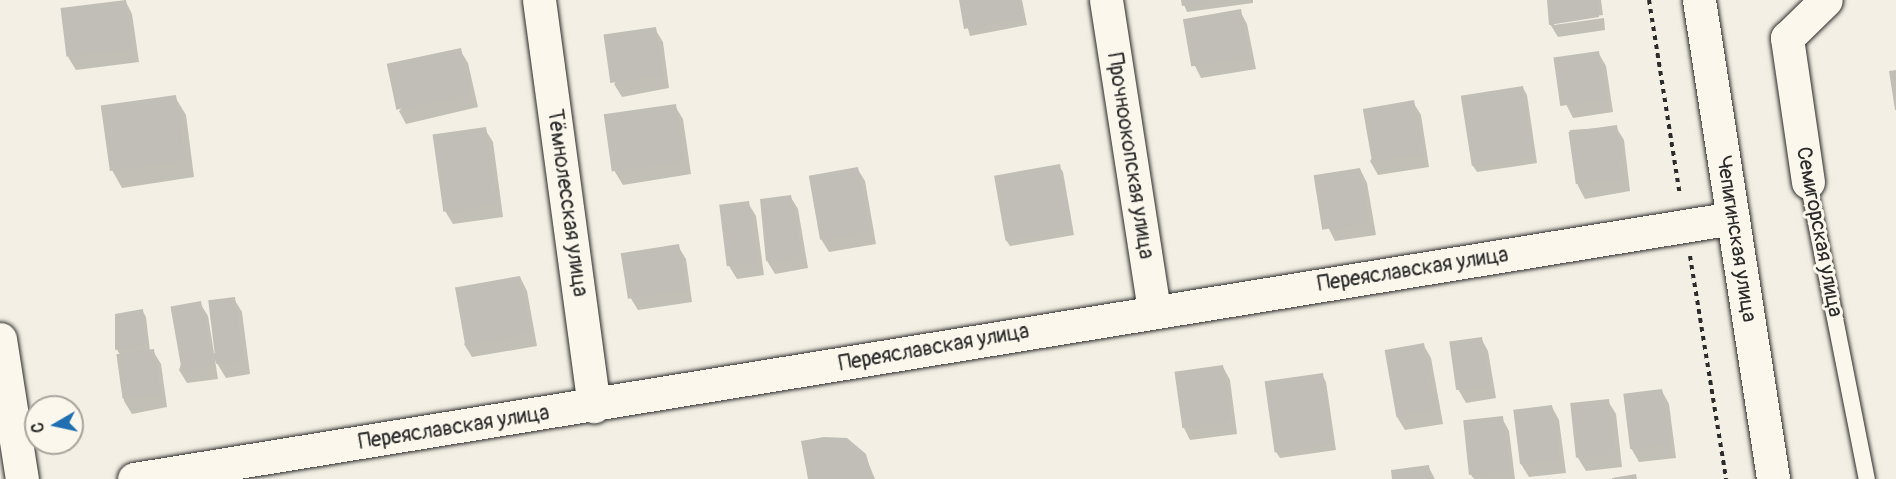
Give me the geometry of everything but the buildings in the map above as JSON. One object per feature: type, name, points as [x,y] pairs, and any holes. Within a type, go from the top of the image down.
[{"type":"street","name":"Тёмнолесская улица","points":[[539,0],[594,406]]},
{"type":"street","name":"Прочноокопская улица","points":[[1106,0],[1154,311]]},
{"type":"street","name":"Чепигинская улица","points":[[1699,0],[1773,479]]},
{"type":"street","name":"Семигорская улица","points":[[1808,183],[1787,38],[1826,0]]},
{"type":"street","name":"Переяславская улица","points":[[134,479],[594,406],[1154,311],[1733,218]]},
{"type":"street","points":[[0,339],[22,479]]},
{"type":"lane","name":"Семигорская улица","points":[[1808,183],[1867,479]]}]
